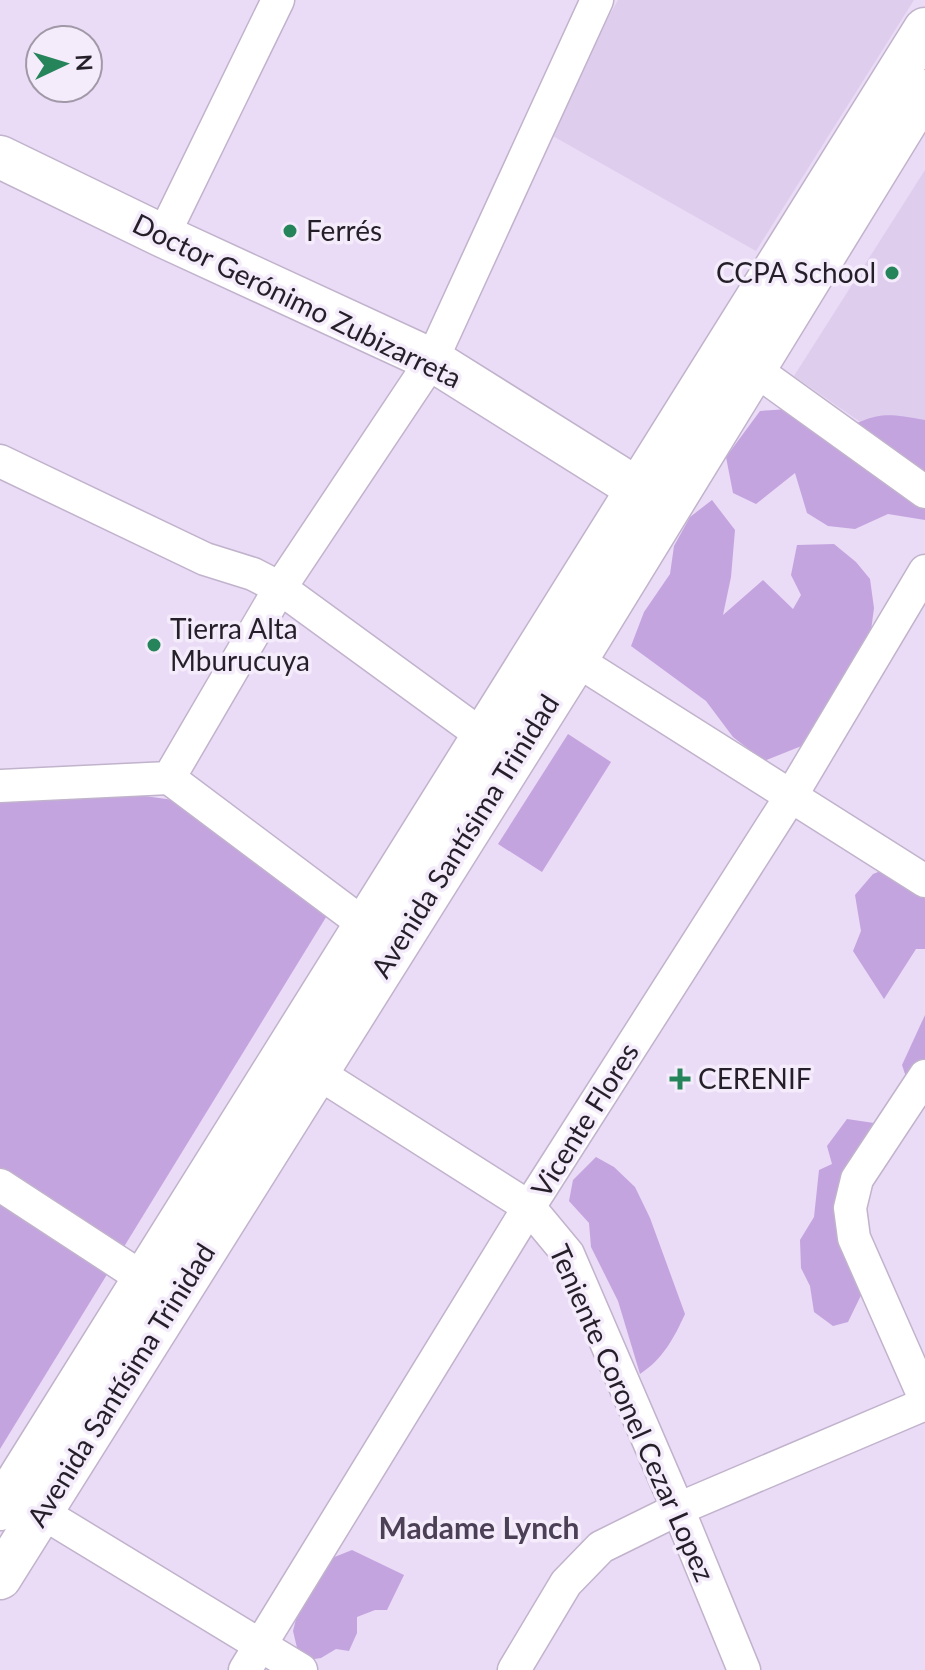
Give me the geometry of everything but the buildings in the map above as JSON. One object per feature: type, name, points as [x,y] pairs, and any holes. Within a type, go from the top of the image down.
[{"type":"main road","name":"Avenida Santísima Trinidad","points":[[0,1578],[17,1505],[144,1279],[301,1062],[576,660],[653,499],[925,29]]},
{"type":"main road","name":"Avenida Santísima Trinidad","points":[[17,1505],[301,1062],[365,925],[483,736],[653,499],[754,369],[925,91]]},
{"type":"main road","name":"Doctor Gerónimo Zubizarreta","points":[[0,157],[432,360],[653,499]]},
{"type":"street","points":[[163,236],[278,0]]},
{"type":"street","points":[[169,778],[280,588],[432,360],[597,0]]},
{"type":"street","points":[[754,369],[925,492]]},
{"type":"street","points":[[0,461],[205,559],[253,574],[280,588],[483,736]]},
{"type":"street","name":"Vicente Flores","points":[[253,1658],[529,1207],[791,796],[925,571]]},
{"type":"street","points":[[576,660],[925,881]]},
{"type":"street","points":[[0,786],[169,778],[365,925]]},
{"type":"street","name":"Teniente Coronel Cezar Lopez","points":[[301,1062],[529,1207],[568,1254],[744,1670]]},
{"type":"street","points":[[514,1670],[566,1583],[601,1547],[678,1509],[925,1402],[854,1238],[850,1208],[857,1179],[920,1096]]},
{"type":"street","points":[[0,1185],[144,1279]]},
{"type":"street","points":[[17,1505],[253,1658],[301,1670]]},
{"type":"shaded area","points":[[618,0],[914,0],[756,251],[544,131]]},
{"type":"shaded area","name":"CCPA School","points":[[925,170],[925,467],[794,376]]},
{"type":"shaded area","points":[[789,409],[832,436],[877,416],[925,420],[925,520],[888,514],[855,529],[828,526],[807,513],[795,473],[756,504],[733,493],[726,457],[760,411]]},
{"type":"shaded area","points":[[712,500],[735,530],[731,577],[723,615],[763,580],[793,609],[801,595],[791,575],[797,545],[834,544],[856,562],[870,579],[874,608],[868,653],[804,745],[764,761],[733,737],[706,701],[631,646],[644,612],[670,574],[674,546],[690,517]]},
{"type":"shaded area","points":[[568,734],[611,762],[542,872],[498,844]]},
{"type":"shaded area","points":[[59,784],[202,804],[339,896],[0,1449],[0,787]]},
{"type":"shaded area","points":[[903,862],[925,880],[925,949],[916,949],[884,999],[853,951],[861,931],[855,895],[873,874]]},
{"type":"shaded area","points":[[925,1015],[925,1091],[907,1080],[902,1065]]},
{"type":"shaded area","points":[[847,1119],[874,1123],[872,1173],[865,1197],[867,1283],[848,1322],[833,1326],[814,1312],[810,1286],[801,1268],[800,1240],[814,1217],[819,1170],[832,1164],[827,1146]]},
{"type":"shaded area","points":[[596,1157],[614,1167],[635,1187],[650,1218],[685,1314],[667,1347],[640,1374],[618,1301],[591,1247],[589,1223],[569,1201],[573,1180]]},
{"type":"shaded area","points":[[352,1550],[404,1575],[387,1610],[375,1610],[357,1617],[357,1633],[349,1651],[336,1649],[321,1658],[308,1660],[298,1652],[293,1631],[299,1607],[332,1558]]},
{"type":"place","name":"Ferrés","points":[[290,231]]},
{"type":"place","name":"CCPA School","points":[[892,273]]},
{"type":"place","name":"Tierra Alta Mburucuya","points":[[154,645]]},
{"type":"place","name":"CERENIF","points":[[680,1079]]},
{"type":"district","name":"Madame Lynch","points":[[479,1529]]}]
